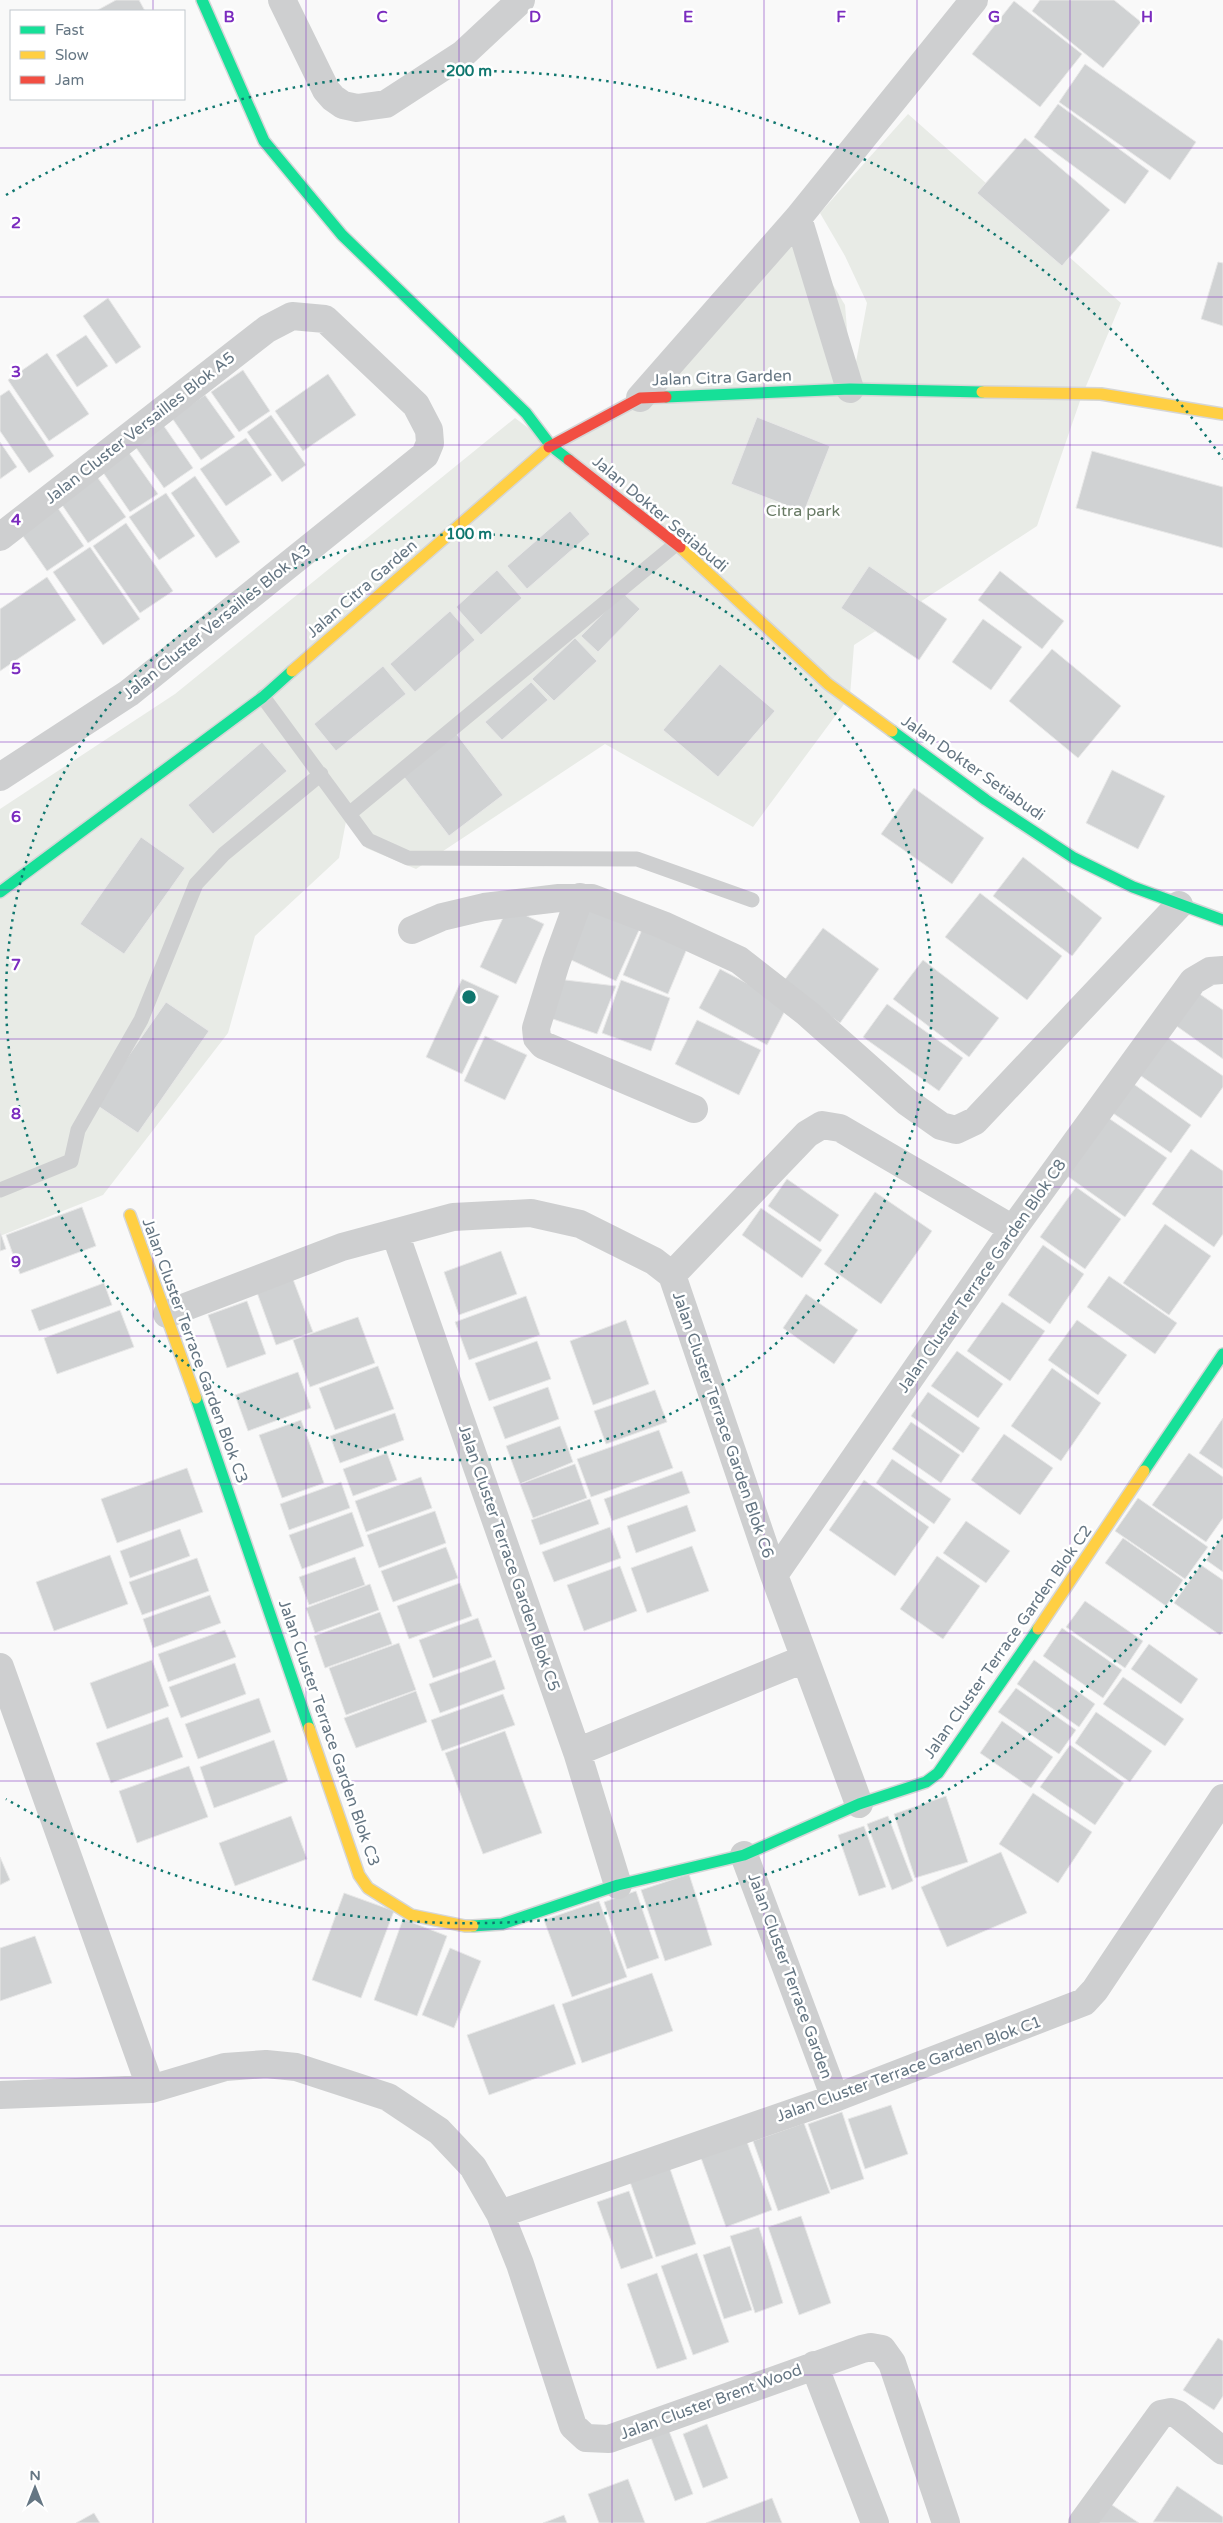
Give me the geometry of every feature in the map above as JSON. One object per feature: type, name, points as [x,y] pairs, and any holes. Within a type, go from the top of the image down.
[{"type":"street","name":"Jalan Dokter Setiabudi","points":[[202,0],[264,141],[342,235],[526,413],[551,446],[676,544],[828,684],[986,800],[1074,858],[1133,887],[1223,920]]},
{"type":"street","points":[[282,0],[326,90],[332,98],[343,105],[357,108],[386,104],[463,54],[521,0]]},
{"type":"street","points":[[640,398],[798,218],[974,0]]},
{"type":"street","points":[[798,218],[850,389]]},
{"type":"street","name":"Jalan Cluster Versailles Blok A5","points":[[0,538],[281,320],[292,316],[325,319],[416,405],[429,430],[430,443],[425,455]]},
{"type":"street","name":"Jalan Citra Garden","points":[[0,892],[263,697],[551,446],[640,398],[850,389],[1101,394],[1223,414]]},
{"type":"street","name":"Jalan Cluster Versailles Blok A3","points":[[0,778],[129,693],[425,455]]},
{"type":"street","points":[[580,897],[556,963],[536,1028],[537,1038],[543,1045],[694,1109]]},
{"type":"street","points":[[412,930],[442,917],[484,907],[580,897],[592,898],[663,925],[739,960],[807,1013],[907,1102],[941,1126],[956,1130],[975,1121],[1179,905]]},
{"type":"street","name":"Jalan Cluster Terrace Garden Blok C8","points":[[774,1575],[1013,1229],[1193,981],[1210,971],[1223,970]]},
{"type":"street","points":[[167,1314],[342,1247],[453,1217],[531,1213],[580,1224],[654,1261],[672,1275],[807,1134],[822,1125],[840,1128],[1013,1229]]},
{"type":"street","name":"Jalan Cluster Terrace Garden Blok C3","points":[[130,1215],[167,1314],[359,1875],[368,1888],[411,1915],[465,1926],[482,1926],[502,1924],[618,1884],[744,1855]]},
{"type":"street","name":"Jalan Cluster Terrace Garden Blok C5","points":[[395,1233],[577,1752],[618,1884]]},
{"type":"street","name":"Jalan Cluster Terrace Garden Blok C6","points":[[672,1275],[774,1575]]},
{"type":"street","name":"Jalan Cluster Terrace Garden Blok C2","points":[[744,1855],[859,1804],[926,1782],[945,1765],[1223,1354]]},
{"type":"street","points":[[774,1575],[859,1804]]},
{"type":"street","points":[[577,1752],[804,1659]]},
{"type":"street","points":[[0,1667],[151,2089]]},
{"type":"street","name":"Jalan Cluster Terrace Garden Blok C1","points":[[500,2214],[835,2098],[1084,2002],[1095,1990],[1223,1798]]},
{"type":"street","name":"Jalan Cluster Terrace Garden","points":[[744,1855],[835,2098]]},
{"type":"street","name":"Jalan Cluster Brent Wood","points":[[0,2095],[151,2089],[225,2067],[266,2064],[296,2067],[388,2097],[439,2131],[473,2167],[500,2214],[520,2264],[573,2426],[586,2438],[609,2439],[871,2346],[882,2349],[888,2354],[946,2523]]},
{"type":"street","name":"Jalan Cluster Brent Wood","points":[[814,2365],[875,2523]]},
{"type":"street","points":[[1082,2523],[1159,2416],[1171,2412],[1177,2414],[1223,2451]]},
{"type":"lane","points":[[349,814],[676,544]]},
{"type":"lane","points":[[263,697],[368,840],[408,858],[637,859],[752,900]]},
{"type":"lane","points":[[0,1190],[71,1161],[78,1130],[141,1020],[196,884],[224,854],[321,774]]},
{"type":"green space","name":"Citra park","points":[[908,114],[1121,303],[1081,398],[1037,526],[854,645],[850,696],[753,827],[605,744],[416,869],[366,848],[348,811],[339,858],[255,936],[228,1033],[103,1195],[0,1236],[0,809],[175,694],[515,418],[547,442],[640,398],[788,210],[845,305],[851,377],[853,378],[867,303],[845,256],[820,213]]},
{"type":"building","points":[[116,0],[139,0],[144,10],[98,10]]},
{"type":"building","points":[[1040,0],[1114,0],[1141,22],[1103,68],[1032,11]]},
{"type":"building","points":[[1014,1],[1082,54],[1040,107],[972,54]]},
{"type":"building","points":[[1085,64],[1196,142],[1170,180],[1059,102]]},
{"type":"building","points":[[1058,104],[1149,171],[1125,204],[1034,137]]},
{"type":"building","points":[[1025,138],[1110,210],[1062,266],[977,193]]},
{"type":"building","points":[[1218,262],[1223,263],[1223,326],[1201,319]]},
{"type":"building","points":[[108,298],[141,347],[116,364],[83,316]]},
{"type":"building","points":[[86,335],[108,366],[77,387],[56,355]]},
{"type":"building","points":[[47,353],[89,414],[49,441],[8,380]]},
{"type":"building","points":[[243,370],[270,411],[239,432],[211,392]]},
{"type":"building","points":[[328,374],[356,415],[303,451],[275,411]]},
{"type":"building","points":[[9,390],[54,456],[29,473],[0,431],[0,396]]},
{"type":"building","points":[[205,395],[235,437],[201,460],[172,418]]},
{"type":"building","points":[[271,415],[306,465],[282,482],[247,432]]},
{"type":"building","points":[[757,417],[830,446],[804,512],[731,484]]},
{"type":"building","points":[[159,419],[193,468],[164,488],[130,439]]},
{"type":"building","points":[[246,438],[272,475],[226,506],[200,469]]},
{"type":"building","points":[[0,442],[17,467],[0,479]]},
{"type":"building","points":[[127,450],[158,494],[130,512],[100,468]]},
{"type":"building","points":[[1092,451],[1223,487],[1223,548],[1076,508]]},
{"type":"building","points":[[95,474],[126,517],[88,543],[58,499]]},
{"type":"building","points":[[195,476],[240,542],[216,558],[171,493]]},
{"type":"building","points":[[166,493],[195,536],[159,560],[129,517]]},
{"type":"building","points":[[53,501],[84,546],[47,571],[16,526]]},
{"type":"building","points":[[570,511],[590,534],[527,589],[507,566]]},
{"type":"building","points":[[126,523],[173,591],[140,613],[93,546]]},
{"type":"building","points":[[90,547],[140,619],[103,645],[53,572]]},
{"type":"building","points":[[869,566],[947,619],[919,660],[841,608]]},
{"type":"building","points":[[497,570],[522,598],[481,635],[456,607]]},
{"type":"building","points":[[1000,571],[1064,621],[1042,649],[978,600]]},
{"type":"building","points":[[47,577],[76,620],[0,671],[0,609]]},
{"type":"building","points":[[623,593],[640,609],[598,652],[581,636]]},
{"type":"building","points":[[450,611],[475,640],[415,692],[390,664]]},
{"type":"building","points":[[983,619],[1022,647],[991,690],[952,662]]},
{"type":"building","points":[[575,638],[597,661],[554,701],[532,679]]},
{"type":"building","points":[[1052,649],[1121,706],[1078,758],[1009,701]]},
{"type":"building","points":[[720,664],[775,711],[718,777],[663,730]]},
{"type":"building","points":[[383,666],[406,694],[336,751],[314,724]]},
{"type":"building","points":[[531,682],[548,700],[502,740],[485,722]]},
{"type":"building","points":[[455,732],[503,795],[449,836],[401,773]]},
{"type":"building","points":[[262,742],[287,771],[213,834],[188,805]]},
{"type":"building","points":[[1112,770],[1165,796],[1138,849],[1086,823]]},
{"type":"building","points":[[914,788],[984,838],[952,884],[881,834]]},
{"type":"building","points":[[141,837],[185,868],[124,954],[80,924]]},
{"type":"building","points":[[1023,857],[1102,918],[1072,956],[993,896]]},
{"type":"building","points":[[980,893],[1062,956],[1027,1000],[945,937]]},
{"type":"building","points":[[591,905],[640,928],[616,981],[567,958]]},
{"type":"building","points":[[508,907],[544,924],[516,984],[480,967]]},
{"type":"building","points":[[646,920],[691,939],[668,994],[623,975]]},
{"type":"building","points":[[823,928],[879,969],[840,1023],[783,982]]},
{"type":"building","points":[[923,960],[999,1018],[969,1057],[893,999]]},
{"type":"building","points":[[720,969],[788,1005],[767,1045],[699,1008]]},
{"type":"building","points":[[462,979],[499,996],[462,1074],[426,1057]]},
{"type":"building","points":[[557,979],[616,986],[597,1034],[544,1016]]},
{"type":"building","points":[[621,980],[670,998],[651,1051],[602,1033]]},
{"type":"building","points":[[1191,988],[1223,1010],[1223,1059],[1168,1020]]},
{"type":"building","points":[[166,1002],[209,1031],[138,1133],[95,1104]]},
{"type":"building","points":[[887,1004],[963,1058],[939,1091],[863,1037]]},
{"type":"building","points":[[697,1020],[761,1050],[739,1095],[675,1064]]},
{"type":"building","points":[[1161,1033],[1223,1076],[1223,1087],[1201,1118],[1134,1071]]},
{"type":"building","points":[[485,1036],[527,1055],[505,1100],[464,1081]]},
{"type":"building","points":[[1128,1080],[1191,1125],[1171,1153],[1107,1109]]},
{"type":"building","points":[[1104,1115],[1167,1158],[1125,1217],[1063,1173]]},
{"type":"building","points":[[1191,1149],[1223,1171],[1223,1234],[1214,1247],[1152,1204]]},
{"type":"building","points":[[787,1179],[839,1215],[820,1242],[768,1206]]},
{"type":"building","points":[[1076,1187],[1121,1219],[1085,1269],[1040,1237]]},
{"type":"building","points":[[875,1192],[932,1231],[881,1304],[824,1264]]},
{"type":"building","points":[[82,1207],[96,1246],[20,1274],[6,1235]]},
{"type":"building","points":[[761,1208],[822,1250],[802,1278],[742,1235]]},
{"type":"building","points":[[1165,1224],[1211,1256],[1169,1315],[1123,1283]]},
{"type":"building","points":[[0,1231],[6,1249],[0,1251]]},
{"type":"building","points":[[1043,1245],[1084,1274],[1050,1324],[1008,1295]]},
{"type":"building","points":[[501,1251],[517,1294],[459,1315],[444,1272]]},
{"type":"building","points":[[291,1274],[313,1332],[276,1345],[255,1287]]},
{"type":"building","points":[[1109,1276],[1177,1323],[1155,1354],[1087,1307]]},
{"type":"building","points":[[104,1283],[112,1305],[39,1331],[31,1310]]},
{"type":"building","points":[[806,1294],[858,1330],[834,1364],[783,1328]]},
{"type":"building","points":[[526,1296],[540,1335],[469,1360],[455,1322]]},
{"type":"building","points":[[247,1301],[266,1354],[227,1368],[208,1315]]},
{"type":"building","points":[[1002,1302],[1045,1331],[1010,1381],[967,1351]]},
{"type":"building","points":[[120,1310],[134,1347],[57,1374],[44,1338]]},
{"type":"building","points":[[358,1317],[375,1363],[310,1387],[293,1340]]},
{"type":"building","points":[[626,1320],[649,1384],[593,1405],[570,1341]]},
{"type":"building","points":[[1077,1320],[1127,1355],[1098,1395],[1048,1360]]},
{"type":"building","points":[[537,1341],[551,1379],[489,1401],[475,1363]]},
{"type":"building","points":[[957,1351],[1003,1384],[978,1418],[931,1386]]},
{"type":"building","points":[[378,1366],[394,1409],[335,1430],[319,1388]]},
{"type":"building","points":[[1052,1368],[1101,1403],[1061,1461],[1011,1426]]},
{"type":"building","points":[[298,1372],[311,1408],[248,1431],[235,1395]]},
{"type":"building","points":[[548,1387],[559,1419],[505,1439],[493,1407]]},
{"type":"building","points":[[655,1390],[667,1422],[606,1444],[594,1411]]},
{"type":"building","points":[[928,1392],[980,1428],[963,1453],[911,1416]]},
{"type":"building","points":[[395,1413],[404,1440],[340,1463],[330,1436]]},
{"type":"building","points":[[1223,1418],[1223,1469],[1199,1453]]},
{"type":"building","points":[[301,1420],[324,1483],[282,1498],[259,1435]]},
{"type":"building","points":[[911,1422],[960,1455],[941,1483],[892,1449]]},
{"type":"building","points":[[560,1426],[573,1462],[520,1484],[506,1446]]},
{"type":"building","points":[[659,1430],[673,1468],[591,1497],[577,1459]]},
{"type":"building","points":[[1004,1434],[1053,1468],[1020,1515],[971,1480]]},
{"type":"building","points":[[387,1453],[397,1480],[353,1496],[343,1469]]},
{"type":"building","points":[[1189,1453],[1223,1477],[1223,1518],[1206,1542],[1152,1505]]},
{"type":"building","points":[[892,1459],[951,1499],[934,1524],[876,1483]]},
{"type":"building","points":[[575,1464],[587,1498],[533,1518],[520,1484]]},
{"type":"building","points":[[187,1468],[203,1512],[117,1543],[101,1499]]},
{"type":"building","points":[[682,1471],[690,1493],[612,1521],[604,1499]]},
{"type":"building","points":[[421,1477],[432,1508],[366,1532],[355,1501]]},
{"type":"building","points":[[864,1480],[929,1527],[895,1576],[829,1530]]},
{"type":"building","points":[[341,1482],[350,1508],[289,1530],[280,1504]]},
{"type":"building","points":[[1138,1498],[1208,1547],[1185,1579],[1115,1531]]},
{"type":"building","points":[[590,1499],[599,1524],[540,1545],[531,1520]]},
{"type":"building","points":[[687,1505],[696,1531],[636,1553],[627,1526]]},
{"type":"building","points":[[435,1511],[446,1543],[379,1568],[367,1535]]},
{"type":"building","points":[[352,1512],[364,1546],[302,1569],[289,1535]]},
{"type":"building","points":[[966,1521],[1010,1551],[986,1583],[943,1553]]},
{"type":"building","points":[[610,1527],[621,1558],[554,1582],[542,1552]]},
{"type":"building","points":[[180,1529],[190,1556],[130,1578],[120,1551]]},
{"type":"building","points":[[1223,1536],[1223,1572],[1206,1560]]},
{"type":"building","points":[[1123,1538],[1183,1580],[1166,1606],[1105,1563]]},
{"type":"building","points":[[692,1546],[709,1591],[647,1613],[631,1568]]},
{"type":"building","points":[[446,1547],[458,1578],[393,1602],[381,1571]]},
{"type":"building","points":[[110,1555],[128,1604],[54,1631],[36,1582]]},
{"type":"building","points":[[937,1556],[980,1586],[943,1639],[900,1609]]},
{"type":"building","points":[[355,1557],[365,1585],[309,1605],[299,1577]]},
{"type":"building","points":[[197,1558],[209,1591],[142,1615],[129,1582]]},
{"type":"building","points":[[1201,1565],[1223,1580],[1223,1631],[1220,1635],[1174,1603]]},
{"type":"building","points":[[620,1566],[637,1611],[584,1631],[567,1585]]},
{"type":"building","points":[[460,1583],[472,1616],[409,1639],[397,1606]]},
{"type":"building","points":[[370,1584],[379,1610],[315,1633],[306,1608]]},
{"type":"building","points":[[210,1595],[221,1623],[153,1648],[143,1619]]},
{"type":"building","points":[[1085,1601],[1143,1641],[1125,1668],[1066,1627]]},
{"type":"building","points":[[380,1612],[392,1644],[325,1668],[314,1636]]},
{"type":"building","points":[[478,1618],[492,1657],[433,1678],[419,1640]]},
{"type":"building","points":[[1062,1628],[1122,1670],[1103,1698],[1043,1656]]},
{"type":"building","points":[[225,1630],[236,1657],[168,1682],[158,1654]]},
{"type":"building","points":[[399,1643],[416,1690],[346,1715],[329,1668]]},
{"type":"building","points":[[1149,1644],[1198,1679],[1181,1704],[1131,1669]]},
{"type":"building","points":[[152,1660],[169,1706],[107,1729],[90,1683]]},
{"type":"building","points":[[495,1660],[505,1689],[440,1713],[429,1684]]},
{"type":"building","points":[[1034,1660],[1095,1704],[1079,1727],[1017,1684]]},
{"type":"building","points":[[235,1663],[246,1694],[181,1718],[169,1687]]},
{"type":"building","points":[[1123,1677],[1184,1719],[1165,1746],[1103,1704]]},
{"type":"building","points":[[1016,1688],[1076,1730],[1059,1754],[998,1712]]},
{"type":"building","points":[[416,1691],[427,1722],[356,1748],[344,1718]]},
{"type":"building","points":[[503,1694],[515,1725],[442,1751],[431,1720]]},
{"type":"building","points":[[259,1698],[271,1732],[198,1759],[185,1724]]},
{"type":"building","points":[[1096,1712],[1152,1751],[1130,1782],[1075,1743]]},
{"type":"building","points":[[168,1717],[183,1757],[111,1783],[96,1743]]},
{"type":"building","points":[[1002,1721],[1053,1757],[1031,1788],[980,1753]]},
{"type":"building","points":[[505,1731],[542,1833],[483,1854],[445,1753]]},
{"type":"building","points":[[274,1740],[288,1781],[214,1808],[200,1767]]},
{"type":"building","points":[[1070,1745],[1124,1783],[1095,1825],[1040,1787]]},
{"type":"building","points":[[189,1766],[208,1817],[137,1843],[119,1791]]},
{"type":"building","points":[[1033,1793],[1092,1832],[1058,1883],[999,1844]]},
{"type":"building","points":[[946,1796],[968,1862],[915,1878],[894,1814]]},
{"type":"building","points":[[291,1816],[307,1859],[235,1886],[219,1843]]},
{"type":"building","points":[[888,1816],[913,1881],[892,1890],[867,1824]]},
{"type":"building","points":[[864,1826],[886,1887],[859,1896],[838,1835]]},
{"type":"building","points":[[1001,1852],[1027,1913],[947,1947],[921,1887]]},
{"type":"building","points":[[0,1857],[10,1880],[0,1885]]},
{"type":"building","points":[[689,1874],[712,1945],[665,1961],[641,1890]]},
{"type":"building","points":[[636,1891],[659,1958],[627,1969],[604,1902]]},
{"type":"building","points":[[344,1893],[394,1911],[361,1998],[312,1980]]},
{"type":"building","points":[[599,1901],[627,1977],[572,1997],[544,1920]]},
{"type":"building","points":[[403,1919],[447,1936],[417,2016],[374,2000]]},
{"type":"building","points":[[35,1936],[52,1983],[0,2001],[0,1948]]},
{"type":"building","points":[[450,1948],[481,1961],[454,2028],[422,2015]]},
{"type":"building","points":[[652,1973],[673,2031],[582,2063],[562,2004]]},
{"type":"building","points":[[554,2004],[576,2064],[489,2095],[467,2035]]},
{"type":"building","points":[[891,2105],[908,2154],[865,2169],[848,2119]]},
{"type":"building","points":[[842,2112],[864,2179],[831,2190],[808,2124]]},
{"type":"building","points":[[804,2123],[830,2193],[778,2211],[753,2141]]},
{"type":"building","points":[[747,2142],[772,2210],[726,2227],[701,2158]]},
{"type":"building","points":[[668,2163],[696,2244],[656,2257],[628,2176]]},
{"type":"building","points":[[629,2191],[653,2258],[621,2269],[597,2202]]},
{"type":"building","points":[[801,2216],[831,2303],[799,2315],[768,2227]]},
{"type":"building","points":[[759,2227],[783,2303],[755,2313],[730,2236]]},
{"type":"building","points":[[730,2246],[752,2310],[724,2319],[703,2255]]},
{"type":"building","points":[[697,2253],[729,2342],[693,2355],[661,2266]]},
{"type":"building","points":[[657,2273],[687,2359],[657,2369],[627,2284]]},
{"type":"building","points":[[1218,2338],[1223,2341],[1223,2396],[1214,2410],[1183,2390]]},
{"type":"building","points":[[666,2423],[693,2494],[675,2501],[648,2430]]},
{"type":"building","points":[[707,2424],[728,2478],[703,2488],[683,2434]]},
{"type":"building","points":[[628,2479],[645,2523],[599,2523],[588,2494]]},
{"type":"building","points":[[1177,2486],[1223,2517],[1223,2523],[1153,2522]]},
{"type":"building","points":[[772,2498],[782,2523],[706,2523]]},
{"type":"building","points":[[1106,2501],[1139,2523],[1091,2523]]},
{"type":"building","points":[[94,2513],[100,2523],[76,2523]]},
{"type":"building","points":[[564,2515],[567,2523],[543,2523]]},
{"type":"traffic: fast","points":[[202,0],[264,141],[342,235],[526,413],[551,446],[569,460]]},
{"type":"traffic: fast","points":[[666,397],[850,389],[982,392]]},
{"type":"traffic: fast","points":[[0,892],[263,697],[292,671]]},
{"type":"traffic: fast","points":[[892,731],[986,800],[1074,858],[1133,887],[1223,920]]},
{"type":"traffic: fast","points":[[1144,1471],[1223,1354]]},
{"type":"traffic: fast","points":[[196,1398],[309,1728]]},
{"type":"traffic: fast","points":[[473,1926],[502,1924],[618,1885],[744,1855],[859,1804],[926,1782],[938,1773],[1038,1629]]},
{"type":"traffic: slow","points":[[982,392],[1101,394],[1223,414]]},
{"type":"traffic: slow","points":[[292,671],[549,447]]},
{"type":"traffic: slow","points":[[680,547],[828,684],[892,731]]},
{"type":"traffic: slow","points":[[130,1215],[196,1398]]},
{"type":"traffic: slow","points":[[1038,1629],[1144,1471]]},
{"type":"traffic: slow","points":[[309,1728],[359,1875],[368,1888],[411,1915],[473,1926]]},
{"type":"traffic: jam","points":[[549,447],[640,398],[666,397]]},
{"type":"traffic: jam","points":[[569,460],[680,547]]}]
